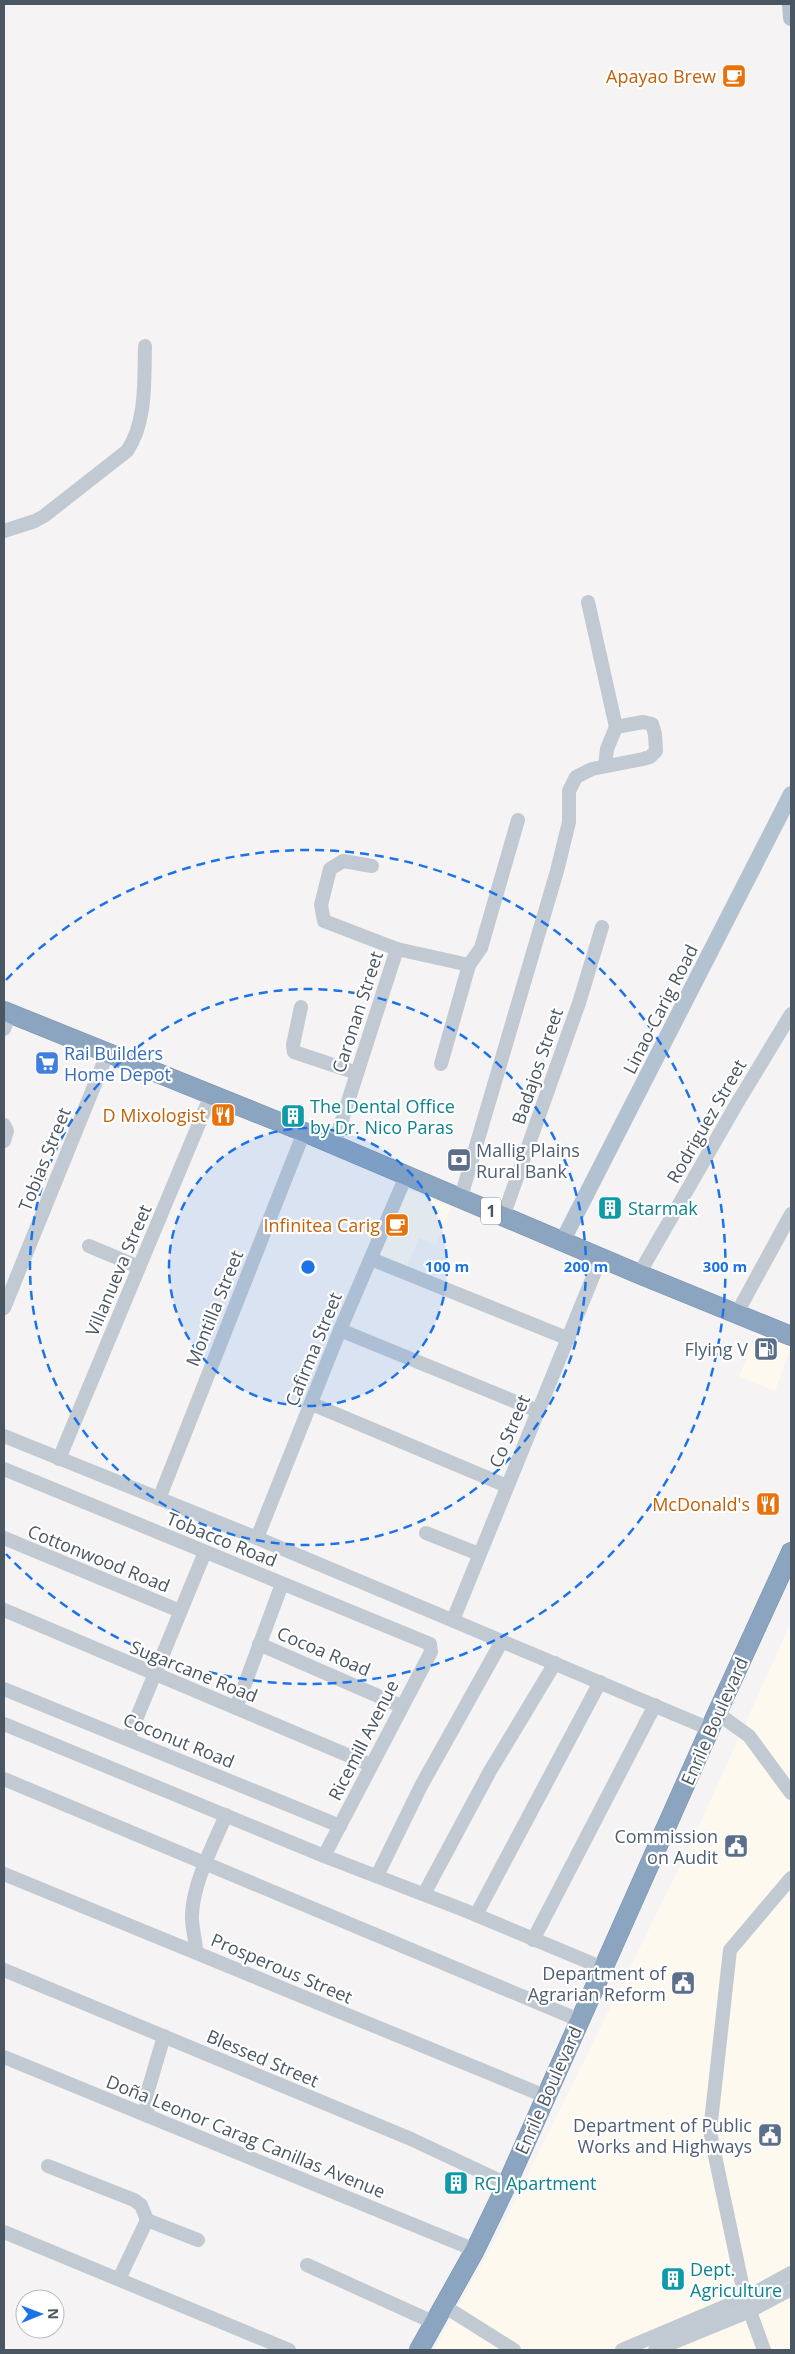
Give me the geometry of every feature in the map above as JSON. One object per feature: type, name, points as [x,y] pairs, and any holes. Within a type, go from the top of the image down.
[{"type":"highway","name":"1","points":[[6,1018],[108,1052],[406,1176],[462,1197],[639,1274],[790,1333]]},
{"type":"highway","name":"Enrile Boulevard","points":[[420,2350],[475,2250],[507,2184],[579,2020],[791,1552]]},
{"type":"main road","points":[[790,4],[791,18]]},
{"type":"main road","name":"Linao-Carig Road","points":[[562,1242],[791,794]]},
{"type":"street","points":[[4,532],[44,516],[127,451],[135,439],[140,413],[145,346]]},
{"type":"street","points":[[588,602],[616,727],[607,749],[605,766]]},
{"type":"street","points":[[462,1197],[561,854],[569,822],[570,787],[582,772],[643,759],[650,757],[656,751],[655,734],[652,724],[643,722],[616,727]]},
{"type":"street","points":[[441,1064],[469,965],[481,948],[518,820]]},
{"type":"street","points":[[372,866],[343,861],[330,869],[321,905],[322,917],[329,924],[397,949],[469,965]]},
{"type":"street","name":"Badajos Street","points":[[503,1216],[579,1003],[602,927]]},
{"type":"street","name":"Caronan Street","points":[[334,1145],[397,949]]},
{"type":"street","points":[[301,1007],[293,1045],[294,1052],[357,1073]]},
{"type":"street","name":"Rodriguez Street","points":[[639,1274],[736,1105],[791,1014]]},
{"type":"street","name":"Tobias Street","points":[[4,1308],[108,1052]]},
{"type":"street","name":"Villanueva Street","points":[[59,1459],[211,1095]]},
{"type":"street","points":[[4,1125],[7,1130],[4,1141]]},
{"type":"street","name":"Montilla Street","points":[[159,1499],[304,1132]]},
{"type":"street","name":"Cafirma Street","points":[[257,1538],[340,1330],[406,1176]]},
{"type":"street","points":[[737,1313],[791,1214]]},
{"type":"street","points":[[89,1246],[139,1267]]},
{"type":"street","name":"Co Street","points":[[453,1620],[506,1486],[569,1339],[601,1257]]},
{"type":"street","points":[[371,1259],[569,1339]]},
{"type":"street","points":[[340,1330],[538,1411]]},
{"type":"street","points":[[312,1404],[506,1486]]},
{"type":"street","points":[[4,1436],[257,1538],[656,1705],[714,1721],[737,1725],[749,1736],[791,1794]]},
{"type":"street","name":"Tobacco Road","points":[[4,1469],[427,1642]]},
{"type":"street","points":[[426,1533],[479,1554]]},
{"type":"street","name":"Cottonwood Road","points":[[4,1538],[180,1612]]},
{"type":"street","points":[[128,1739],[205,1552]]},
{"type":"street","points":[[236,1708],[282,1584]]},
{"type":"street","name":"Sugarcane Road","points":[[4,1610],[154,1675],[371,1764]]},
{"type":"street","points":[[376,1876],[421,1786],[502,1641]]},
{"type":"street","name":"Ricemill Avenue","points":[[324,1856],[431,1652],[431,1645],[427,1642]]},
{"type":"street","name":"Cocoa Road","points":[[259,1644],[401,1706]]},
{"type":"street","points":[[424,1894],[490,1771],[555,1663]]},
{"type":"street","points":[[476,1915],[600,1682]]},
{"type":"street","name":"Coconut Road","points":[[4,1689],[340,1826]]},
{"type":"street","points":[[533,1940],[656,1705]]},
{"type":"street","points":[[4,1724],[324,1856],[424,1894],[603,1968]]},
{"type":"street","points":[[4,1779],[579,2020]]},
{"type":"street","points":[[196,1952],[192,1913],[194,1897],[226,1816]]},
{"type":"street","name":"Prosperous Street","points":[[4,1874],[546,2096]]},
{"type":"street","points":[[764,2350],[748,2304],[711,2137],[711,2114],[727,1961],[730,1950],[738,1938],[791,1878]]},
{"type":"street","name":"Blessed Street","points":[[4,1970],[412,2139],[507,2184]]},
{"type":"street","points":[[148,2116],[146,2097],[164,2036]]},
{"type":"street","name":"Doña Leonor Carag Canillas Avenue","points":[[4,2057],[475,2250]]},
{"type":"street","points":[[48,2166],[134,2200],[141,2205],[147,2220],[198,2240]]},
{"type":"street","points":[[119,2279],[147,2220]]},
{"type":"street","points":[[4,2232],[290,2350]]},
{"type":"street","points":[[308,2266],[435,2323]]},
{"type":"street","points":[[655,2350],[748,2304],[791,2273]]},
{"type":"street","points":[[622,2350],[791,2289]]},
{"type":"street","points":[[444,2306],[514,2350]]},
{"type":"shaded area","points":[[402,1187],[451,1207],[436,1245],[419,1238],[405,1272],[373,1258]]},
{"type":"shaded area","points":[[757,1332],[791,1346],[775,1391],[739,1377]]},
{"type":"shaded area","points":[[791,1622],[791,2350],[434,2350],[498,2235],[689,1848]]},
{"type":"place","name":"Apayao Brew","points":[[734,76]]},
{"type":"place","name":"Rai Builders Home Depot","points":[[47,1063]]},
{"type":"place","name":"D Mixologist","points":[[223,1115]]},
{"type":"place","name":"The Dental Office by Dr. Nico Paras","points":[[293,1116]]},
{"type":"place","name":"Mallig Plains Rural Bank","points":[[459,1160]]},
{"type":"place","name":"Starmak","points":[[610,1208]]},
{"type":"place","name":"Infinitea Carig","points":[[397,1225]]},
{"type":"place","name":"Flying V","points":[[766,1349]]},
{"type":"place","name":"McDonald's","points":[[768,1504]]},
{"type":"place","name":"Commission on Audit","points":[[736,1846]]},
{"type":"place","name":"Department of Agrarian Reform","points":[[683,1983]]},
{"type":"place","name":"Department of Public Works and Highways","points":[[770,2135]]},
{"type":"place","name":"RCJ Apartment","points":[[456,2183]]},
{"type":"place","name":"Dept. Agriculture","points":[[673,2279]]}]
